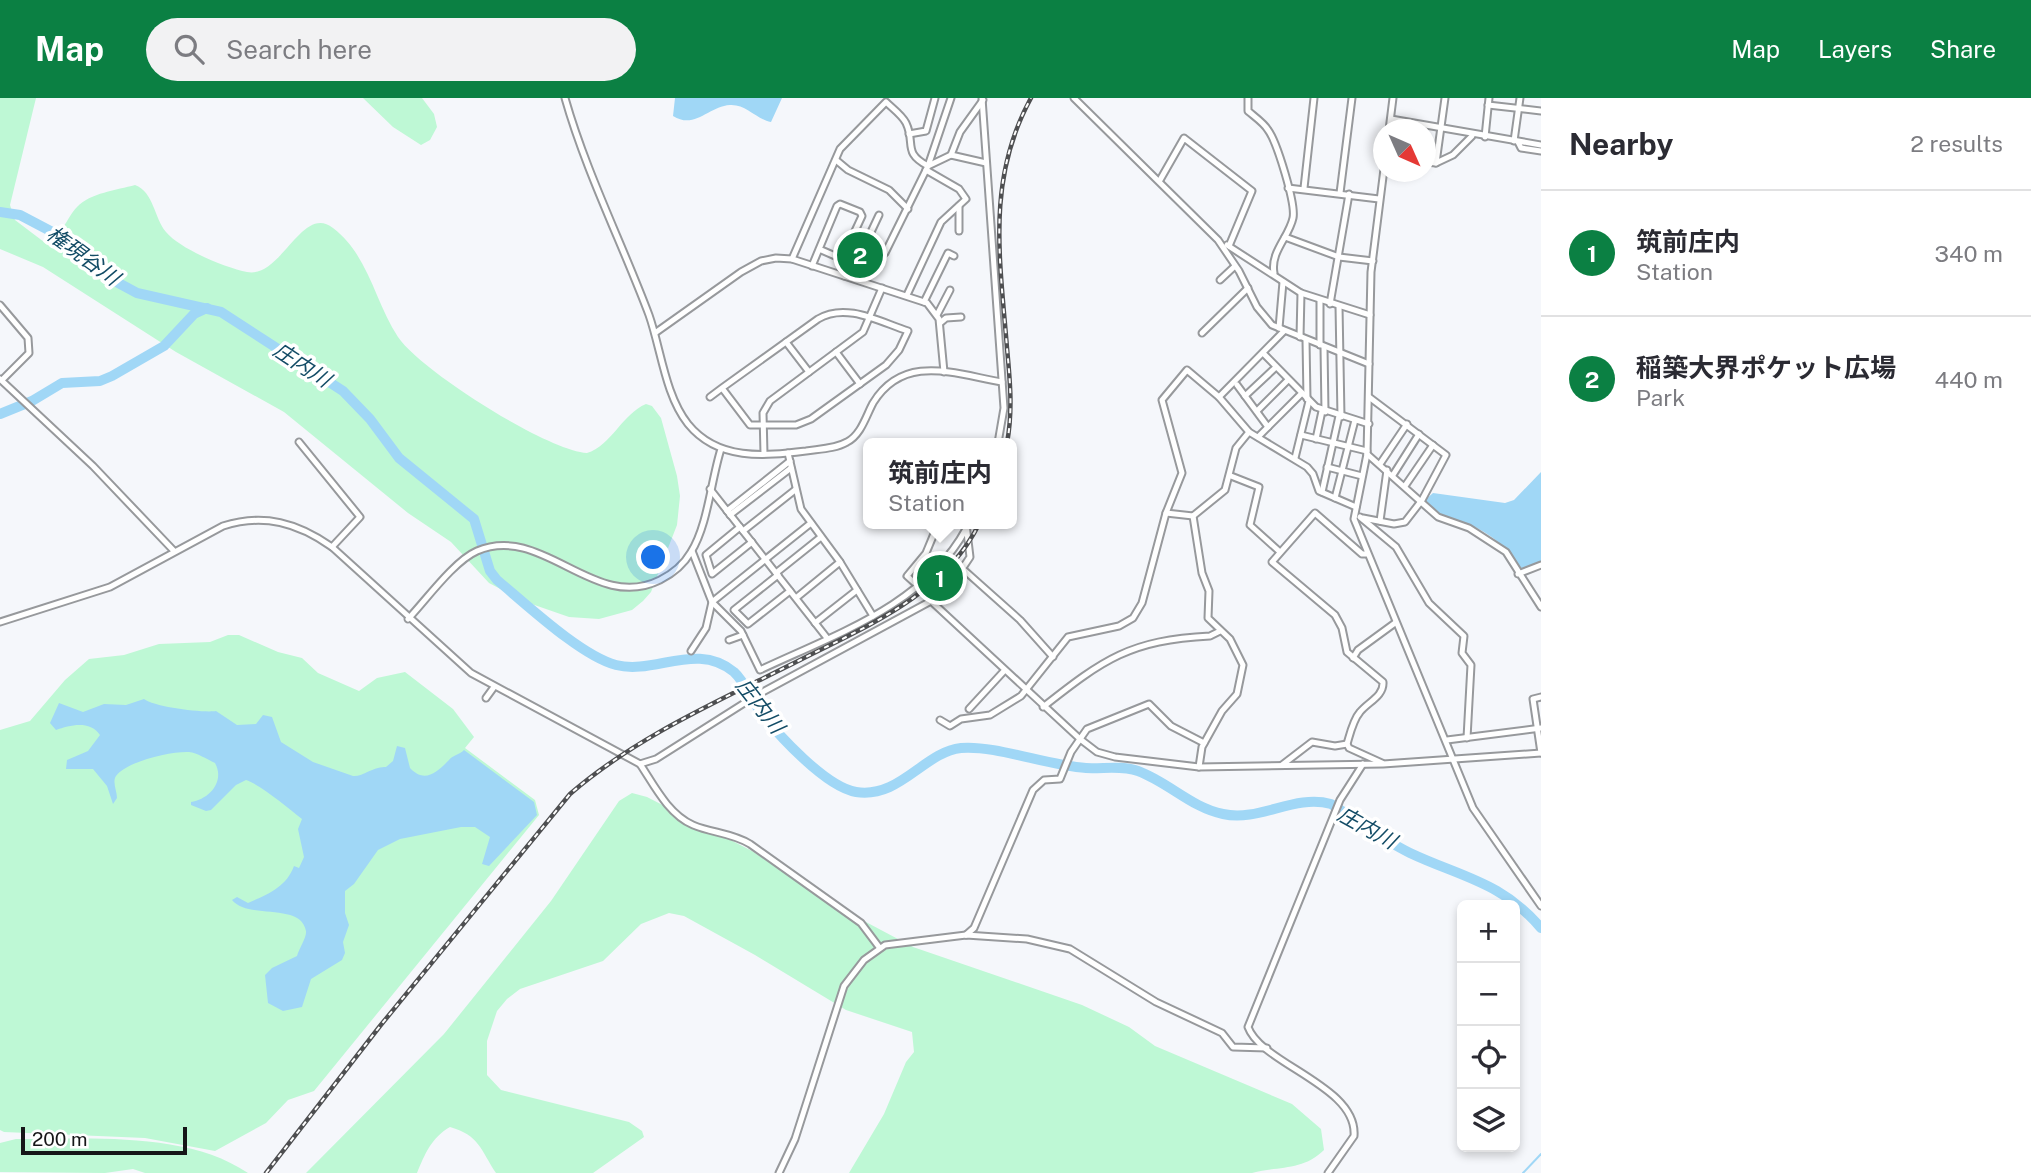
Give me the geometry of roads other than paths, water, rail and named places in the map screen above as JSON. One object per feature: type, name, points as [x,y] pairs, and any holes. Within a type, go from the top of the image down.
[{"type":"street","points":[[565,98],[655,333],[677,408],[689,426],[721,449],[735,453],[788,453],[832,448],[848,442],[857,434],[884,388],[897,377],[918,370],[1002,382]]},
{"type":"street","points":[[909,134],[926,131],[935,98]]},
{"type":"street","points":[[841,276],[861,272],[875,264],[885,253],[927,168],[951,98]]},
{"type":"street","points":[[1074,98],[1218,240],[1264,317],[1282,330],[1369,364]]},
{"type":"street","points":[[1248,98],[1248,111],[1267,126],[1277,145],[1295,205],[1293,220],[1274,261],[1274,273]]},
{"type":"street","points":[[1304,188],[1314,98]]},
{"type":"street","points":[[1340,193],[1352,98]]},
{"type":"street","points":[[1391,119],[1393,98]]},
{"type":"street","points":[[1436,163],[1445,98]]},
{"type":"street","points":[[1485,137],[1489,98]]},
{"type":"street","points":[[1520,98],[1516,142],[1521,148],[1541,151]]},
{"type":"street","points":[[927,168],[951,155],[960,132],[982,99]]},
{"type":"street","points":[[982,99],[1004,408],[999,438]]},
{"type":"street","points":[[792,259],[843,145],[884,100],[904,120],[912,154],[966,199],[941,222],[907,295]]},
{"type":"street","points":[[1488,105],[1541,111]]},
{"type":"street","points":[[1436,125],[1472,136],[1541,145]]},
{"type":"street","points":[[1436,163],[1453,155],[1472,136]]},
{"type":"street","points":[[1160,180],[1184,138],[1252,191],[1229,246]]},
{"type":"street","points":[[951,155],[986,163]]},
{"type":"street","points":[[836,160],[848,170],[889,190],[908,209]]},
{"type":"street","points":[[1382,182],[1373,261],[1367,453],[1356,507],[1357,517],[1366,554],[1447,740],[1473,808],[1541,906]]},
{"type":"street","points":[[1288,188],[1380,199]]},
{"type":"street","points":[[1331,304],[1349,194]]},
{"type":"street","points":[[812,266],[819,249],[837,206],[841,204],[860,212],[862,216],[842,259],[819,249]]},
{"type":"street","points":[[959,206],[959,231]]},
{"type":"street","points":[[875,264],[863,249],[879,215]]},
{"type":"street","points":[[1285,237],[1339,257],[1373,261]]},
{"type":"street","points":[[1218,240],[1274,273],[1301,293],[1370,315]]},
{"type":"street","points":[[924,302],[948,253],[954,256]]},
{"type":"street","points":[[655,333],[761,261],[792,259],[924,302],[937,315],[940,323],[944,372]]},
{"type":"street","points":[[1220,280],[1235,266]]},
{"type":"street","points":[[1219,397],[1282,330],[1283,282]]},
{"type":"street","points":[[764,454],[763,413],[770,401],[863,332],[882,288]]},
{"type":"street","points":[[1202,333],[1248,288]]},
{"type":"street","points":[[937,315],[950,290]]},
{"type":"street","points":[[1295,458],[1308,400],[1301,293]]},
{"type":"street","points":[[1316,439],[1324,412],[1320,301]]},
{"type":"street","points":[[0,305],[28,338],[29,353],[1,379],[93,466],[174,551]]},
{"type":"street","points":[[1322,492],[1340,416],[1339,306]]},
{"type":"street","points":[[710,397],[722,388],[786,342],[831,312],[852,313],[908,331],[892,358],[804,423],[762,427],[747,422],[722,388]]},
{"type":"street","points":[[940,323],[946,318],[961,317]]},
{"type":"street","points":[[786,342],[809,372]]},
{"type":"street","points":[[836,352],[860,384]]},
{"type":"street","points":[[1263,353],[1301,394],[1324,412],[1369,424]]},
{"type":"street","points":[[1245,396],[1276,367]]},
{"type":"street","points":[[940,720],[950,726],[961,719],[990,715],[1026,691],[1038,672],[1068,637],[1119,626],[1133,618],[1142,603],[1166,513],[1182,473],[1176,442],[1163,411],[1165,393],[1187,370],[1191,370],[1219,397],[1249,432],[1295,458],[1313,474],[1322,492],[1356,507]]},
{"type":"street","points":[[1257,411],[1288,380]]},
{"type":"street","points":[[1237,384],[1268,427]]},
{"type":"street","points":[[1258,437],[1301,394]]},
{"type":"street","points":[[1357,517],[1394,524],[1405,522],[1422,500],[1446,455],[1370,397]]},
{"type":"street","points":[[1335,498],[1355,421]]},
{"type":"street","points":[[1380,464],[1407,424]]},
{"type":"street","points":[[1166,513],[1193,516],[1225,489],[1231,476],[1236,448],[1249,432]]},
{"type":"street","points":[[1393,475],[1419,434]]},
{"type":"street","points":[[1301,435],[1367,453],[1446,522],[1469,528],[1498,544],[1541,607]]},
{"type":"street","points":[[299,442],[360,517],[332,547]]},
{"type":"street","points":[[1405,486],[1433,445]]},
{"type":"street","points":[[408,619],[463,559],[493,546],[543,554],[593,581],[625,589],[663,578],[692,551],[721,449]]},
{"type":"street","points":[[788,453],[801,509],[840,562],[873,616]]},
{"type":"street","points":[[729,513],[790,461]]},
{"type":"street","points":[[1327,467],[1362,477]]},
{"type":"street","points":[[729,513],[791,468]]},
{"type":"street","points":[[1380,522],[1387,470]]},
{"type":"street","points":[[1231,476],[1259,487],[1250,526],[1280,552]]},
{"type":"street","points":[[709,489],[827,638]]},
{"type":"street","points":[[752,542],[712,574],[705,555],[795,490]]},
{"type":"street","points":[[1347,744],[1358,714],[1375,699],[1384,685],[1353,658],[1343,643],[1342,628],[1335,615],[1272,562],[1315,513],[1360,553],[1366,554]]},
{"type":"street","points":[[1193,516],[1198,553],[1209,591],[1208,618],[1230,639],[1243,665],[1237,694],[1222,711],[1204,743],[1199,767]]},
{"type":"street","points":[[1357,517],[1396,547],[1429,603],[1464,636],[1462,653],[1471,665],[1466,738]]},
{"type":"street","points":[[0,622],[86,597],[223,526],[255,519],[294,525],[332,547],[446,654],[494,687],[640,764],[679,816],[695,826],[738,837],[750,844],[861,923],[879,947]]},
{"type":"street","points":[[691,651],[706,628],[712,602],[811,523]]},
{"type":"street","points":[[918,586],[907,576],[926,553],[936,529]]},
{"type":"street","points":[[692,551],[712,602],[743,635],[760,670],[873,616],[918,586],[957,545],[965,529]]},
{"type":"street","points":[[640,764],[656,759],[757,695],[931,601],[964,570],[970,549],[967,529]]},
{"type":"street","points":[[790,591],[748,624],[734,610],[821,537]]},
{"type":"street","points":[[796,598],[840,562]]},
{"type":"street","points":[[1518,574],[1541,565]]},
{"type":"street","points":[[964,570],[1020,620],[1053,657]]},
{"type":"street","points":[[815,623],[857,590]]},
{"type":"street","points":[[931,601],[1043,707],[1097,752],[1115,757],[1199,767],[1384,764],[1541,753],[1540,728],[1532,699],[1541,697]]},
{"type":"street","points":[[1353,658],[1358,650],[1395,623]]},
{"type":"street","points":[[1043,707],[1094,667],[1127,650],[1210,636],[1220,631]]},
{"type":"street","points":[[729,640],[743,635]]},
{"type":"street","points":[[969,709],[1004,671]]},
{"type":"street","points":[[486,698],[494,687]]},
{"type":"street","points":[[967,935],[974,928],[1033,790],[1044,780],[1060,779],[1071,752],[1092,725],[1123,717],[1145,704],[1152,707],[1171,726],[1204,743]]},
{"type":"street","points":[[1447,740],[1540,728]]},
{"type":"street","points":[[1282,766],[1311,742],[1335,746],[1347,744]]},
{"type":"street","points":[[1347,744],[1349,748],[1384,764]]},
{"type":"street","points":[[1328,1173],[1354,1136],[1352,1119],[1326,1090],[1251,1034],[1249,1021],[1340,800],[1363,764]]},
{"type":"street","points":[[779,1173],[795,1139],[844,986],[864,960],[879,947],[967,935],[1027,939],[1070,949],[1156,1002],[1222,1033],[1233,1047],[1267,1048]]},
{"type":"water","points":[[675,98],[782,98],[771,122],[736,105],[722,106],[695,119],[681,120],[673,116]]},
{"type":"water","points":[[1541,472],[1541,561],[1521,569],[1492,537],[1468,524],[1449,518],[1425,500],[1433,493],[1505,503],[1514,500]]},
{"type":"water","points":[[144,699],[179,709],[216,711],[237,725],[256,724],[263,715],[272,717],[281,742],[313,762],[353,776],[386,767],[393,761],[397,746],[405,748],[410,768],[415,773],[426,776],[464,750],[534,802],[537,815],[489,866],[482,864],[490,837],[475,827],[461,827],[400,839],[378,850],[354,884],[345,891],[345,913],[349,925],[343,942],[345,953],[342,960],[311,979],[302,1007],[283,1011],[268,1003],[265,975],[272,968],[297,956],[306,934],[302,922],[285,914],[240,906],[232,900],[237,897],[248,903],[262,897],[281,885],[294,866],[299,868],[304,857],[298,829],[302,819],[267,792],[246,780],[236,785],[211,810],[206,811],[191,805],[191,802],[210,793],[218,776],[215,763],[192,753],[172,753],[150,758],[122,771],[115,778],[117,798],[113,804],[107,786],[93,769],[66,769],[67,760],[88,751],[100,735],[91,727],[85,726],[73,725],[56,730],[50,723],[59,703],[83,712],[104,704],[126,705]]},
{"type":"waterway","name":"庄内川","points":[[0,212],[20,215],[58,235],[111,279],[137,293],[221,312],[343,391],[370,419],[399,458],[474,519],[490,571],[554,628],[602,660],[616,665],[646,666],[691,659],[720,663],[738,676],[760,711],[790,746],[817,771],[844,788],[856,792],[886,789],[948,751],[975,748],[1006,752],[1055,764],[1132,769],[1201,806],[1223,814],[1250,814],[1304,802],[1331,804],[1400,848],[1496,890],[1541,928]]},
{"type":"waterway","name":"庄内川","points":[[0,414],[32,401],[62,383],[100,381],[112,376],[164,346],[194,314],[207,308]]},
{"type":"waterway","points":[[1523,1173],[1541,1154]]},
{"type":"railway","points":[[1008,438],[1010,396],[1000,251],[1002,190],[1007,159],[1031,98]]},
{"type":"railway","points":[[266,1173],[380,1026],[570,794],[596,773],[651,737],[902,606],[946,570],[964,549],[976,529]]},
{"type":"place","name":"稲築大界ポケット広場","points":[[860,255]]},
{"type":"place","name":"筑前庄内","points":[[940,578]]},
{"type":"water label","name":"権現谷川","points":[[83,256]]}]
